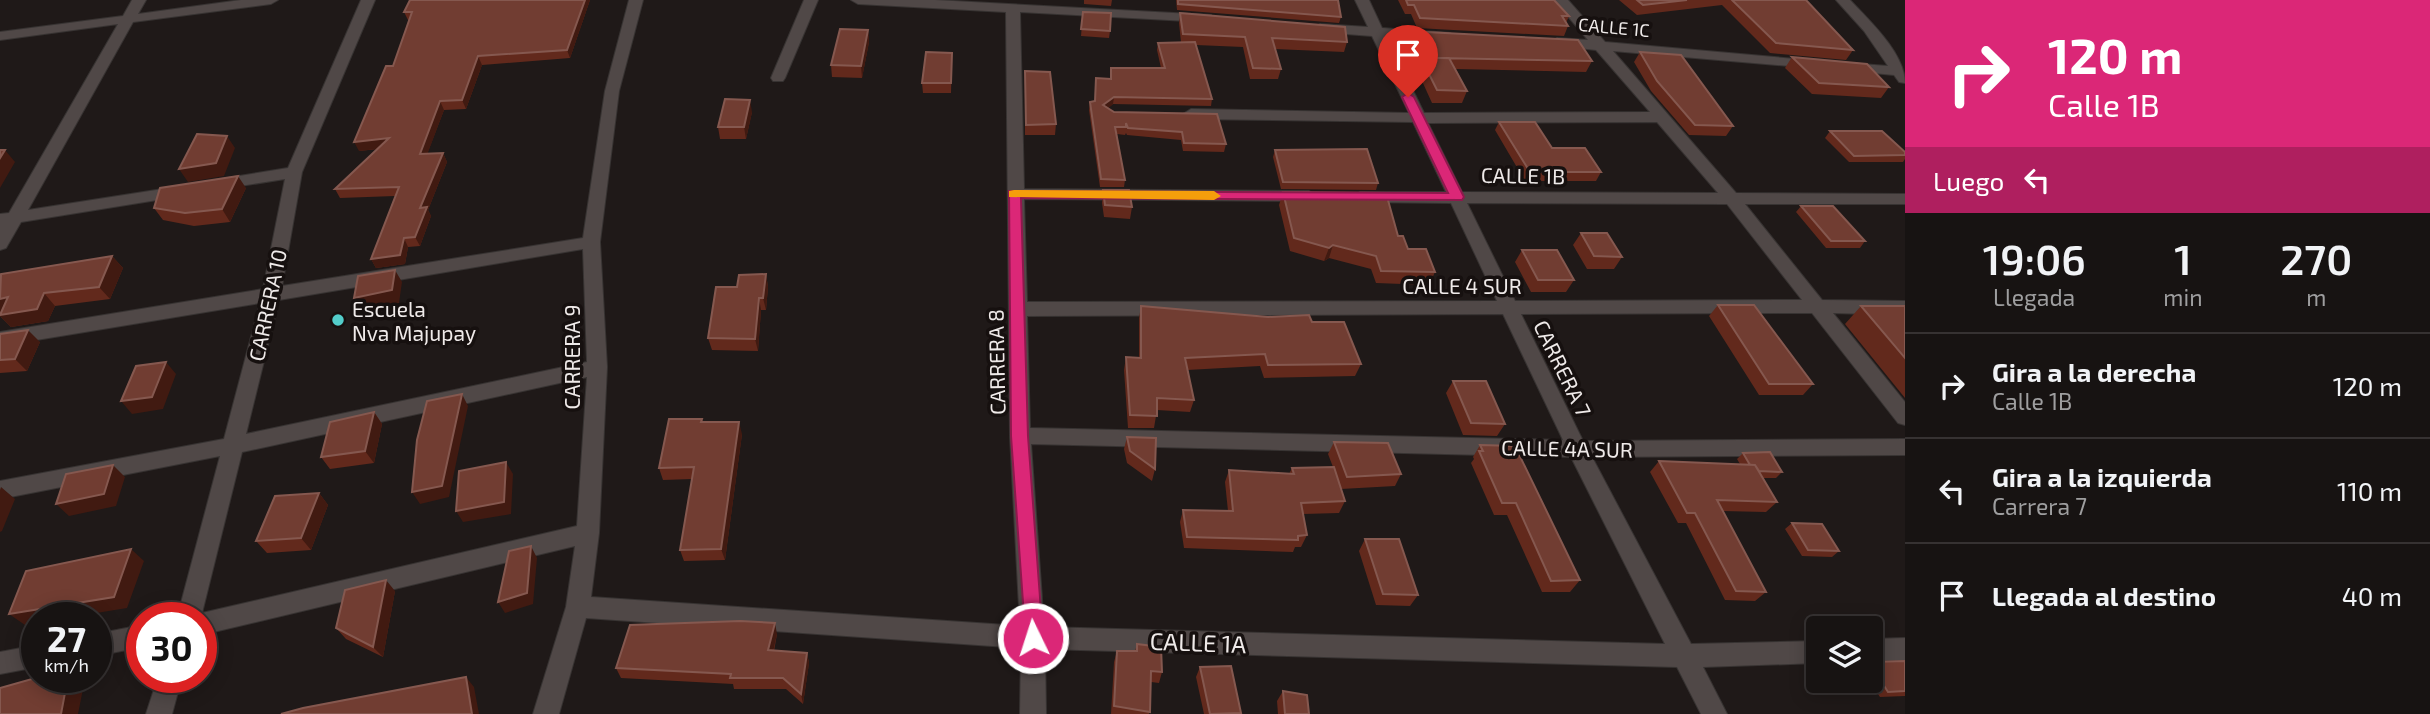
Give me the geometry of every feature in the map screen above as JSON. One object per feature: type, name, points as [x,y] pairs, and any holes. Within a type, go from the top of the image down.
[{"type":"street","points":[[0,244],[7,219],[139,0]]},
{"type":"street","points":[[0,36],[271,0]]},
{"type":"street","name":"CARRERA 10","points":[[193,602],[271,296],[294,172],[368,0]]},
{"type":"street","name":"CARRERA 9","points":[[546,714],[578,607],[588,533],[597,367],[591,242],[612,92],[636,0]]},
{"type":"street","points":[[778,78],[811,0]]},
{"type":"street","points":[[858,0],[975,4],[1013,10],[1227,20]]},
{"type":"street","name":"CARRERA 7","points":[[1362,0],[1577,449],[1714,714]]},
{"type":"street","points":[[1562,0],[1734,201],[1905,417]]},
{"type":"street","points":[[1843,0],[1877,38],[1902,75]]},
{"type":"street","name":"CARRERA 8","points":[[1013,10],[1020,436],[1033,638],[1033,714]]},
{"type":"street","points":[[1301,26],[1470,38]]},
{"type":"street","name":"CALLE 1C","points":[[1538,41],[1902,75]]},
{"type":"street","points":[[1168,114],[1418,118],[1664,117]]},
{"type":"street","points":[[7,219],[294,172]]},
{"type":"street","name":"CALLE 1B","points":[[1014,194],[1734,201],[1905,199]]},
{"type":"street","points":[[0,339],[591,242]]},
{"type":"street","name":"CALLE 4 SUR","points":[[1019,309],[1816,306],[1905,308]]},
{"type":"street","points":[[0,490],[235,445],[597,367]]},
{"type":"street","name":"CALLE 4A SUR","points":[[1020,436],[1577,449],[1905,447]]},
{"type":"street","points":[[217,620],[588,533]]},
{"type":"street","name":"CALLE 1A","points":[[578,607],[1033,638],[1685,656],[1806,652]]},
{"type":"street","points":[[1883,650],[1905,649]]},
{"type":"street","points":[[0,663],[21,659]]},
{"type":"street","points":[[159,714],[165,693]]},
{"type":"building","points":[[410,0],[585,0],[567,50],[478,56],[462,100],[440,101],[420,154],[443,153],[420,208],[427,207],[415,237],[404,238],[400,255],[371,259],[399,187],[335,189],[389,138],[354,142],[386,66],[393,66],[412,12],[404,12]]},
{"type":"building","points":[[1178,0],[1338,0],[1341,17],[1178,4]]},
{"type":"building","points":[[1406,0],[1554,0],[1569,16],[1562,16],[1568,26],[1420,18],[1414,5],[1408,5]]},
{"type":"building","points":[[1637,0],[1687,0],[1643,5]]},
{"type":"building","points":[[1732,0],[1806,0],[1853,50],[1776,43]]},
{"type":"building","points":[[1083,12],[1111,13],[1110,31],[1081,29]]},
{"type":"building","points":[[1180,13],[1345,27],[1347,42],[1272,38],[1281,69],[1253,68],[1245,37],[1183,34]]},
{"type":"building","points":[[840,29],[868,30],[861,66],[831,65]]},
{"type":"building","points":[[1426,32],[1578,40],[1592,61],[1437,58]]},
{"type":"building","points":[[1195,42],[1212,99],[1114,97],[1103,105],[1114,112],[1217,114],[1226,144],[1184,143],[1182,132],[1128,128],[1126,123],[1126,127],[1115,127],[1125,180],[1101,179],[1090,102],[1095,101],[1096,78],[1111,79],[1111,68],[1165,68],[1158,43]]},
{"type":"building","points":[[926,52],[952,53],[951,83],[922,83]]},
{"type":"building","points":[[1640,52],[1681,55],[1733,126],[1695,125],[1657,81]]},
{"type":"building","points":[[1792,57],[1867,64],[1889,87],[1819,83]]},
{"type":"building","points":[[1421,58],[1449,58],[1467,91],[1437,90]]},
{"type":"building","points":[[1025,71],[1050,72],[1056,124],[1026,125]]},
{"type":"building","points":[[725,99],[750,100],[744,127],[718,127]]},
{"type":"building","points":[[1499,122],[1535,122],[1552,148],[1585,148],[1601,172],[1530,172]]},
{"type":"building","points":[[1830,131],[1882,131],[1905,155],[1854,156]]},
{"type":"building","points":[[197,134],[227,136],[216,163],[179,169]]},
{"type":"building","points":[[1367,149],[1378,183],[1283,182],[1275,150]]},
{"type":"building","points":[[238,176],[222,209],[185,213],[154,208],[160,188]]},
{"type":"building","points":[[1103,190],[1129,190],[1132,207],[1105,205]]},
{"type":"building","points":[[1283,192],[1386,193],[1398,236],[1403,236],[1408,249],[1426,249],[1435,272],[1381,271],[1376,256],[1333,245],[1329,248],[1294,238]]},
{"type":"building","points":[[1801,206],[1833,206],[1865,241],[1831,241]]},
{"type":"building","points":[[1581,233],[1607,233],[1622,257],[1594,256]]},
{"type":"building","points":[[1522,250],[1557,250],[1574,280],[1538,280]]},
{"type":"building","points":[[112,256],[99,287],[44,293],[37,309],[0,315],[8,297],[0,299],[1,274]]},
{"type":"building","points":[[395,270],[392,290],[354,298],[358,276]]},
{"type":"building","points":[[766,274],[763,298],[759,298],[755,339],[708,338],[716,287],[737,287],[739,275]]},
{"type":"building","points":[[1718,305],[1754,305],[1813,384],[1769,384]]},
{"type":"building","points":[[1141,306],[1268,317],[1309,315],[1312,322],[1344,322],[1361,364],[1268,365],[1265,354],[1185,358],[1194,400],[1157,398],[1157,416],[1130,415],[1126,357],[1141,358]]},
{"type":"building","points":[[1861,306],[1905,306],[1905,358]]},
{"type":"building","points":[[28,330],[15,359],[0,360],[0,334]]},
{"type":"building","points":[[166,362],[152,397],[121,401],[136,366]]},
{"type":"building","points":[[1453,381],[1486,381],[1505,424],[1471,423]]},
{"type":"building","points":[[462,394],[442,486],[412,492],[417,440],[427,401]]},
{"type":"building","points":[[374,412],[365,451],[321,457],[330,422]]},
{"type":"building","points":[[669,419],[739,422],[721,549],[680,550],[694,467],[659,468]]},
{"type":"building","points":[[1127,437],[1156,438],[1155,469],[1130,451]]},
{"type":"building","points":[[1334,442],[1388,443],[1401,474],[1347,477]]},
{"type":"building","points":[[1480,445],[1515,446],[1580,580],[1551,581],[1516,503],[1502,503],[1479,451],[1483,451]]},
{"type":"building","points":[[1770,452],[1782,472],[1759,471],[1755,465],[1750,465],[1743,453]]},
{"type":"building","points":[[1659,461],[1755,465],[1777,502],[1717,500],[1766,592],[1736,591],[1695,513],[1687,513]]},
{"type":"building","points":[[506,462],[504,502],[456,511],[459,471]]},
{"type":"building","points":[[113,465],[104,494],[56,504],[66,474]]},
{"type":"building","points":[[1334,467],[1345,501],[1301,503],[1307,535],[1298,536],[1298,540],[1187,537],[1183,510],[1233,511],[1229,470],[1294,474],[1292,468]]},
{"type":"building","points":[[319,493],[301,538],[256,541],[275,496]]},
{"type":"building","points":[[1792,523],[1822,524],[1839,551],[1808,550]]},
{"type":"building","points":[[1365,539],[1399,539],[1418,595],[1383,594]]},
{"type":"building","points":[[531,546],[527,593],[498,602],[509,551]]},
{"type":"building","points":[[131,549],[114,597],[83,602],[21,602],[21,612],[9,614],[26,571]]},
{"type":"building","points":[[386,580],[373,647],[336,628],[345,590]]},
{"type":"building","points":[[740,621],[775,623],[768,650],[807,653],[801,694],[783,678],[730,678],[731,674],[616,668],[630,625]]},
{"type":"building","points":[[1137,644],[1161,647],[1162,672],[1151,671],[1150,712],[1114,706],[1117,651],[1137,651]]},
{"type":"building","points":[[1905,661],[1905,691],[1888,692],[1883,684],[1883,662]]},
{"type":"building","points":[[1231,666],[1241,713],[1210,714],[1200,667]]},
{"type":"building","points":[[466,677],[472,714],[281,714],[303,708]]},
{"type":"building","points":[[21,682],[21,693],[65,693],[61,714],[0,714],[0,688]]},
{"type":"building","points":[[1283,691],[1307,695],[1309,714],[1285,714]]},
{"type":"slow traffic","points":[[1014,194],[1214,196]]},
{"type":"place","name":"Escuela Nva Majupay","points":[[338,320]]},
{"type":"route","points":[[1033,638],[1020,436],[1019,309],[1014,194],[1457,197],[1408,97]]}]
